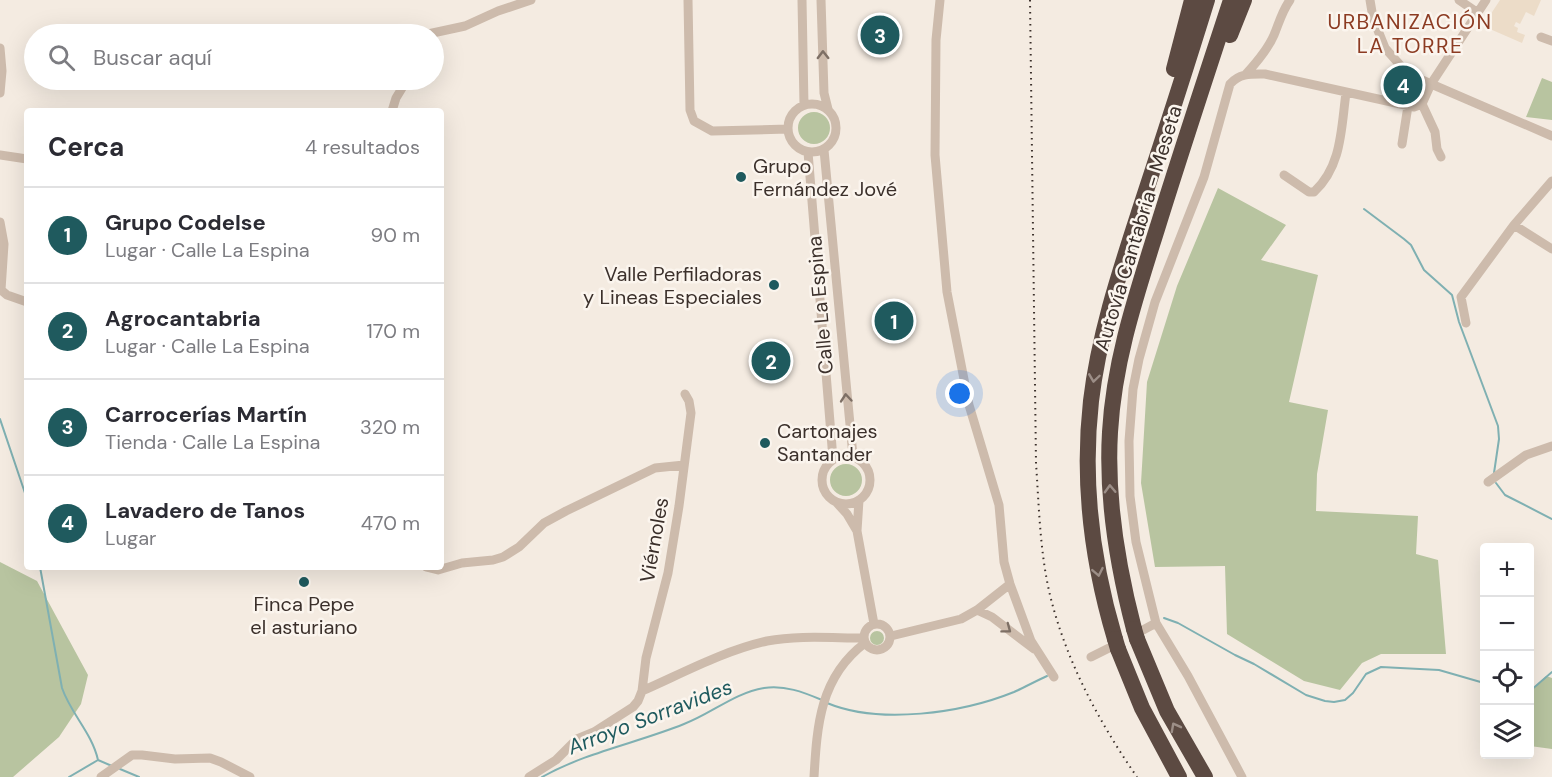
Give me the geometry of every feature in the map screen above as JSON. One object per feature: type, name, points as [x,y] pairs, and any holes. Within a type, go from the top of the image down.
[{"type":"highway","points":[[1102,336],[1102,320],[1106,303],[1159,126],[1192,0]]},
{"type":"highway","name":"Autovía Cantabria - Meseta","points":[[1179,777],[1142,708],[1114,645],[1096,565],[1089,495],[1090,412],[1102,336],[1125,255],[1207,0]]},
{"type":"highway","name":"Autovía Cantabria - Meseta","points":[[1205,777],[1167,711],[1120,575],[1110,492],[1110,431],[1126,328],[1231,0]]},
{"type":"highway","points":[[1156,230],[1178,179],[1244,0]]},
{"type":"street","points":[[444,31],[465,26],[498,10],[531,0]]},
{"type":"street","points":[[688,0],[690,110],[694,122],[712,131],[788,129]]},
{"type":"street","points":[[802,0],[804,105]]},
{"type":"street","points":[[821,0],[824,93],[828,109],[836,122],[836,129],[833,141],[824,150],[808,152],[794,144],[788,129],[792,114],[804,105],[816,104],[828,109]]},
{"type":"street","points":[[940,0],[936,40],[935,155],[947,292],[969,405],[999,505],[1004,562],[1010,584],[1036,650],[1054,677]]},
{"type":"street","points":[[1246,74],[1273,37],[1284,8],[1290,0]]},
{"type":"street","points":[[1370,0],[1373,18],[1386,48],[1408,74],[1552,136]]},
{"type":"street","points":[[1459,0],[1478,13]]},
{"type":"street","points":[[1242,777],[1188,676],[1156,623],[1136,542],[1130,496],[1129,441],[1133,388],[1155,303],[1204,177],[1230,84],[1236,78],[1246,74],[1265,74],[1414,107],[1422,104],[1431,84],[1486,0]]},
{"type":"street","points":[[1541,37],[1552,41]]},
{"type":"street","points":[[0,48],[0,93]]},
{"type":"street","points":[[393,108],[401,90]]},
{"type":"street","points":[[1284,175],[1309,192],[1314,192],[1329,175],[1337,154],[1346,93]]},
{"type":"street","points":[[1422,104],[1435,132],[1437,149],[1441,157]]},
{"type":"street","points":[[1402,144],[1408,106]]},
{"type":"street","name":"Calle La Espina","points":[[824,150],[853,456],[866,465],[870,480],[869,488],[860,500],[857,531],[874,624]]},
{"type":"street","name":"Calle La Espina","points":[[808,152],[833,459],[823,470],[822,486],[830,499],[847,514],[857,531]]},
{"type":"street","points":[[0,155],[24,159]]},
{"type":"street","points":[[1466,323],[1461,297],[1514,225],[1552,181]]},
{"type":"street","points":[[0,222],[4,244],[1,290],[7,295],[24,301]]},
{"type":"street","points":[[1514,225],[1552,249]]},
{"type":"street","name":"Viérnoles","points":[[642,691],[646,658],[668,573],[679,506],[691,413],[685,394]]},
{"type":"street","points":[[1488,482],[1521,459],[1552,446]]},
{"type":"street","points":[[833,459],[846,455],[853,456]]},
{"type":"street","points":[[444,568],[503,557],[519,547],[544,523],[566,511],[655,468],[684,465]]},
{"type":"street","points":[[837,503],[845,504],[860,500]]},
{"type":"street","points":[[891,636],[961,619],[977,610],[1010,584]]},
{"type":"street","points":[[977,610],[992,617],[1036,650]]},
{"type":"street","points":[[1138,632],[1156,623]]},
{"type":"street","points":[[528,777],[543,770],[578,739],[594,732],[633,707],[642,691],[736,649],[769,641],[798,638],[865,641],[872,649],[881,650],[888,645],[891,636],[885,626],[874,624],[866,630],[865,641],[837,672],[826,695],[815,744],[814,777]]},
{"type":"street","points":[[1091,657],[1114,645]]},
{"type":"street","points":[[101,777],[132,755],[175,759],[210,758],[250,777]]},
{"type":"green space","points":[[1542,78],[1552,82],[1552,120],[1526,117]]},
{"type":"green space","points":[[814,112],[825,117],[830,128],[825,139],[814,144],[803,139],[798,128],[803,117]]},
{"type":"green space","points":[[1218,188],[1286,225],[1261,260],[1318,275],[1289,402],[1328,410],[1317,474],[1316,511],[1418,516],[1416,554],[1438,560],[1446,654],[1381,654],[1362,663],[1340,690],[1304,681],[1227,634],[1225,566],[1155,567],[1141,483],[1147,382],[1177,286]]},
{"type":"green space","points":[[846,464],[857,469],[862,480],[857,491],[846,496],[835,491],[830,480],[835,469]]},
{"type":"green space","points":[[0,562],[37,581],[88,675],[81,704],[59,737],[13,777],[0,777]]},
{"type":"green space","points":[[877,631],[882,633],[884,638],[882,643],[877,645],[872,643],[870,638],[872,633]]},
{"type":"green space","points":[[1546,676],[1552,678],[1552,749],[1534,747],[1534,687]]},
{"type":"shaded area","points":[[1500,0],[1541,0],[1534,16],[1526,12],[1520,24],[1516,22],[1514,26],[1518,28],[1517,32],[1525,35],[1522,43],[1483,26]]},
{"type":"shaded area","points":[[1410,78],[1426,85],[1417,99],[1392,98],[1400,89],[1407,90]]},
{"type":"waterway","points":[[1364,209],[1411,245],[1424,270],[1452,295],[1459,322],[1498,426],[1499,439],[1494,473]]},
{"type":"waterway","points":[[0,419],[24,490]]},
{"type":"waterway","points":[[1496,483],[1505,495],[1552,519]]},
{"type":"waterway","points":[[41,570],[62,688],[91,741],[98,760]]},
{"type":"waterway","name":"Arroyo Sorravides","points":[[1164,618],[1178,623],[1254,664],[1306,695],[1325,701],[1345,700],[1353,693],[1366,674],[1381,667],[1439,670],[1480,682]]},
{"type":"waterway","name":"Arroyo Sorravides","points":[[1534,688],[1552,672]]},
{"type":"waterway","name":"Arroyo Sorravides","points":[[827,703],[871,714],[896,715],[946,711],[1014,692],[1047,676]]},
{"type":"waterway","name":"Arroyo Sorravides","points":[[542,777],[594,754],[684,724],[753,691],[772,687],[787,688],[822,700]]},
{"type":"waterway","points":[[98,760],[112,766]]},
{"type":"waterway","name":"Arroyo Sorravides","points":[[69,777],[98,760]]},
{"type":"waterway","points":[[120,769],[139,777]]},
{"type":"railway","points":[[1030,0],[1036,463],[1044,563],[1050,595],[1065,644],[1097,713],[1137,777]]},
{"type":"place","name":"Carrocerías Martín","points":[[880,35]]},
{"type":"place","name":"Lavadero de Tanos","points":[[1403,85]]},
{"type":"place","name":"Grupo Fernández Jové","points":[[741,177]]},
{"type":"place","name":"Valle Perfiladoras y Lineas Especiales","points":[[774,285]]},
{"type":"place","name":"Grupo Codelse","points":[[894,321]]},
{"type":"place","name":"Agrocantabria","points":[[771,361]]},
{"type":"place","name":"Cartonajes Santander","points":[[765,443]]},
{"type":"place","name":"Finca Pepe el asturiano","points":[[304,582]]},
{"type":"district","name":"URBANIZACIÓN LA TORRE","points":[[1410,34]]}]
